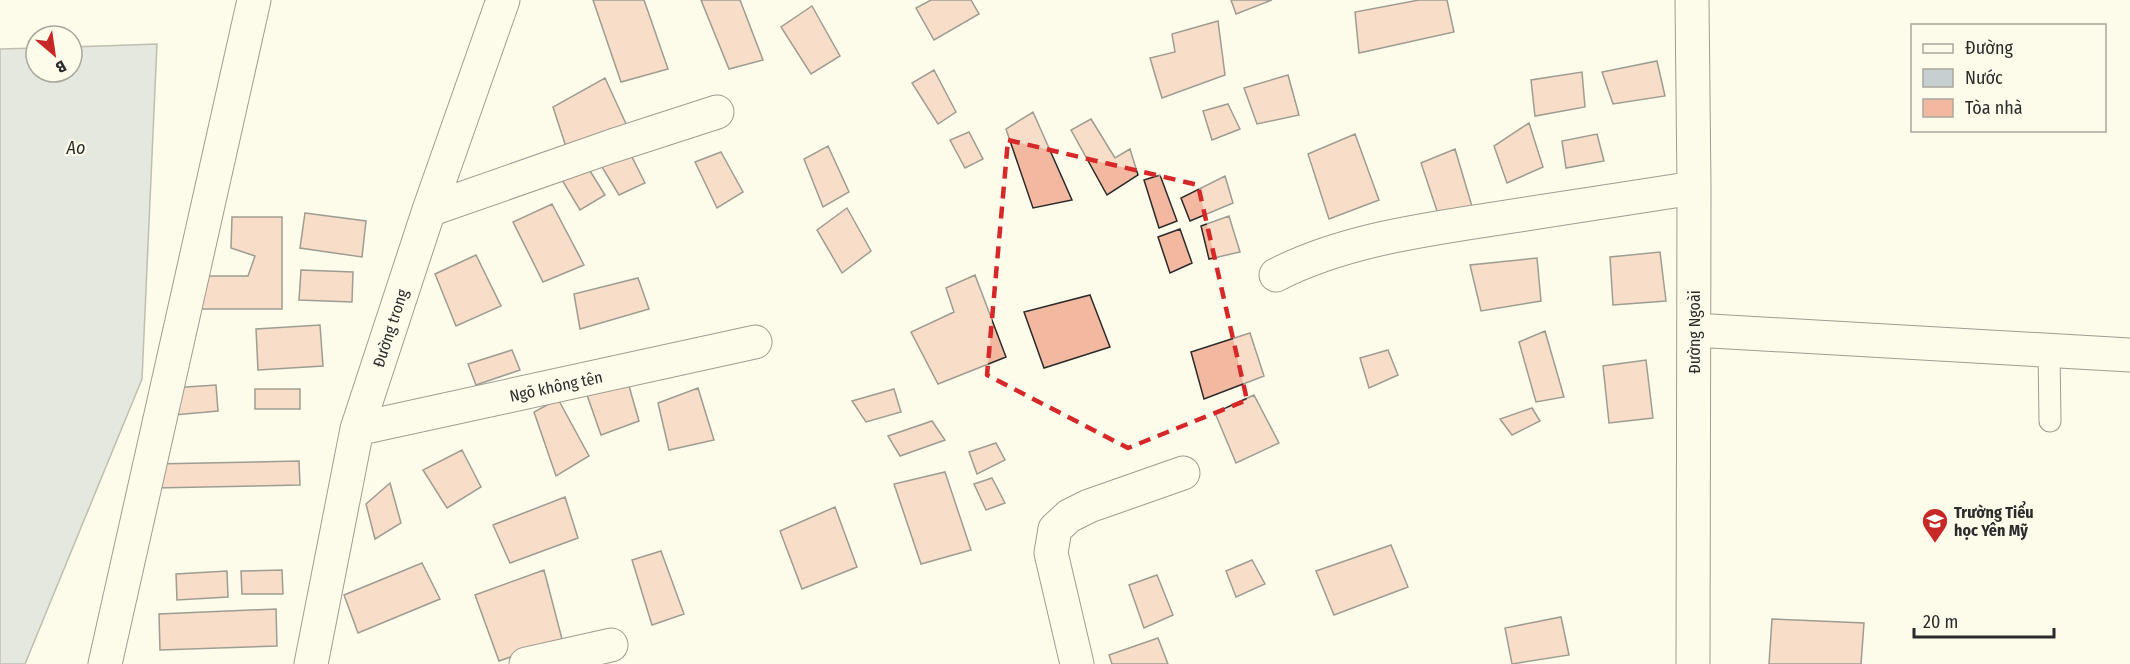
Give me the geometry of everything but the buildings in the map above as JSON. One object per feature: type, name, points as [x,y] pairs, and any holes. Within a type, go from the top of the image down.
[{"type":"street","points":[[105,664],[254,0]]},
{"type":"street","name":"Đường trong","points":[[311,664],[357,429],[429,210],[503,0]]},
{"type":"street","name":"Đường Ngoài","points":[[1692,0],[1693,664]]},
{"type":"street","points":[[429,210],[717,112]]},
{"type":"street","points":[[1276,275],[1302,262],[1384,238],[1694,188]]},
{"type":"street","points":[[1694,330],[2130,355]]},
{"type":"street","name":"Ngõ không tên","points":[[357,429],[755,342]]},
{"type":"street","points":[[1077,664],[1051,553],[1055,529],[1069,516],[1089,506],[1183,473]]},
{"type":"street","points":[[526,664],[611,645]]},
{"type":"lane","points":[[2049,351],[2050,421]]},
{"type":"highlighted area","points":[[1008,140],[1198,185],[1247,400],[1128,448],[987,375]]},
{"type":"water","name":"Ao","points":[[157,44],[142,379],[25,664],[0,664],[0,49],[24,48],[24,84],[84,84],[84,47]]},
{"type":"place","name":"Trường Tiểu học Yên Mỹ","points":[[1935,544]]}]
